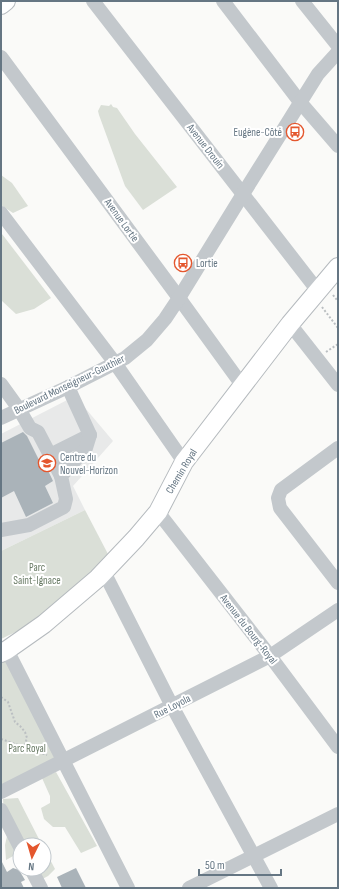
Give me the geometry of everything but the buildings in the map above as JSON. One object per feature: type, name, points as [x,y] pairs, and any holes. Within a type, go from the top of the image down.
[{"type":"main road","points":[[1,5],[6,1]]},
{"type":"main road","name":"Chemin Royal","points":[[4,651],[44,624],[98,578],[136,538],[158,512],[184,462],[290,324],[338,267]]},
{"type":"street","name":"Avenue Drouin","points":[[93,1],[243,194],[316,293]]},
{"type":"street","points":[[223,1],[300,102],[338,146]]},
{"type":"street","points":[[302,1],[338,46]]},
{"type":"street","name":"Boulevard Monseigneur-Gauthier","points":[[1,418],[68,387],[125,358],[147,340],[166,319],[318,74],[338,52]]},
{"type":"street","name":"Avenue Lortie","points":[[1,57],[242,385]]},
{"type":"street","points":[[1,213],[115,363],[184,462]]},
{"type":"street","points":[[290,324],[338,385]]},
{"type":"street","points":[[1,384],[19,409],[30,428],[38,432],[61,476],[66,499],[64,507],[29,526],[1,530]]},
{"type":"street","points":[[61,476],[86,448],[90,435],[68,387]]},
{"type":"street","points":[[50,455],[90,435]]},
{"type":"street","points":[[338,448],[281,490],[278,498],[280,508],[338,583]]},
{"type":"street","name":"Avenue du Bourg-Royal","points":[[158,512],[270,656],[338,747]]},
{"type":"street","points":[[104,572],[172,706],[271,888]]},
{"type":"street","name":"Rue Loyola","points":[[1,792],[270,656],[338,610]]},
{"type":"street","points":[[4,651],[63,761],[128,888]]},
{"type":"street","points":[[1,810],[15,837]]},
{"type":"street","points":[[189,888],[338,814]]},
{"type":"street","points":[[35,877],[41,888]]},
{"type":"path","points":[[316,293],[338,328]]},
{"type":"path","points":[[1,697],[8,702],[15,722],[25,732],[26,738],[24,747]]},
{"type":"path","points":[[1,739],[63,761]]},
{"type":"shaded area","name":"Centre du Nouvel-Horizon","points":[[75,396],[113,441],[73,486],[85,510],[1,551],[1,434]]},
{"type":"green space","points":[[111,104],[113,107],[117,108],[135,134],[177,187],[143,210],[125,186],[99,115],[98,111],[101,105],[109,106]]},
{"type":"green space","points":[[1,175],[12,183],[28,206],[13,213],[1,205]]},
{"type":"green space","points":[[2,234],[51,298],[34,309],[16,314],[1,300]]},
{"type":"green space","name":"Parc Saint-Ignace","points":[[85,510],[109,556],[61,600],[24,628],[1,639],[1,551]]},
{"type":"green space","name":"Parc Royal","points":[[1,653],[63,761],[1,792]]},
{"type":"green space","points":[[56,772],[97,846],[81,853],[65,827],[53,827],[44,819],[41,808],[50,803],[50,796],[42,778]]},
{"type":"green space","points":[[18,798],[38,837],[12,837],[12,857],[6,860],[5,845],[7,836],[3,799]]},
{"type":"green space","points":[[52,863],[55,869],[52,872]]},
{"type":"green space","points":[[28,877],[46,877],[33,884]]},
{"type":"place","name":"Eugène-Côté","points":[[295,132]]},
{"type":"place","name":"Lortie","points":[[183,263]]},
{"type":"place","name":"Centre du Nouvel-Horizon","points":[[47,463]]}]
